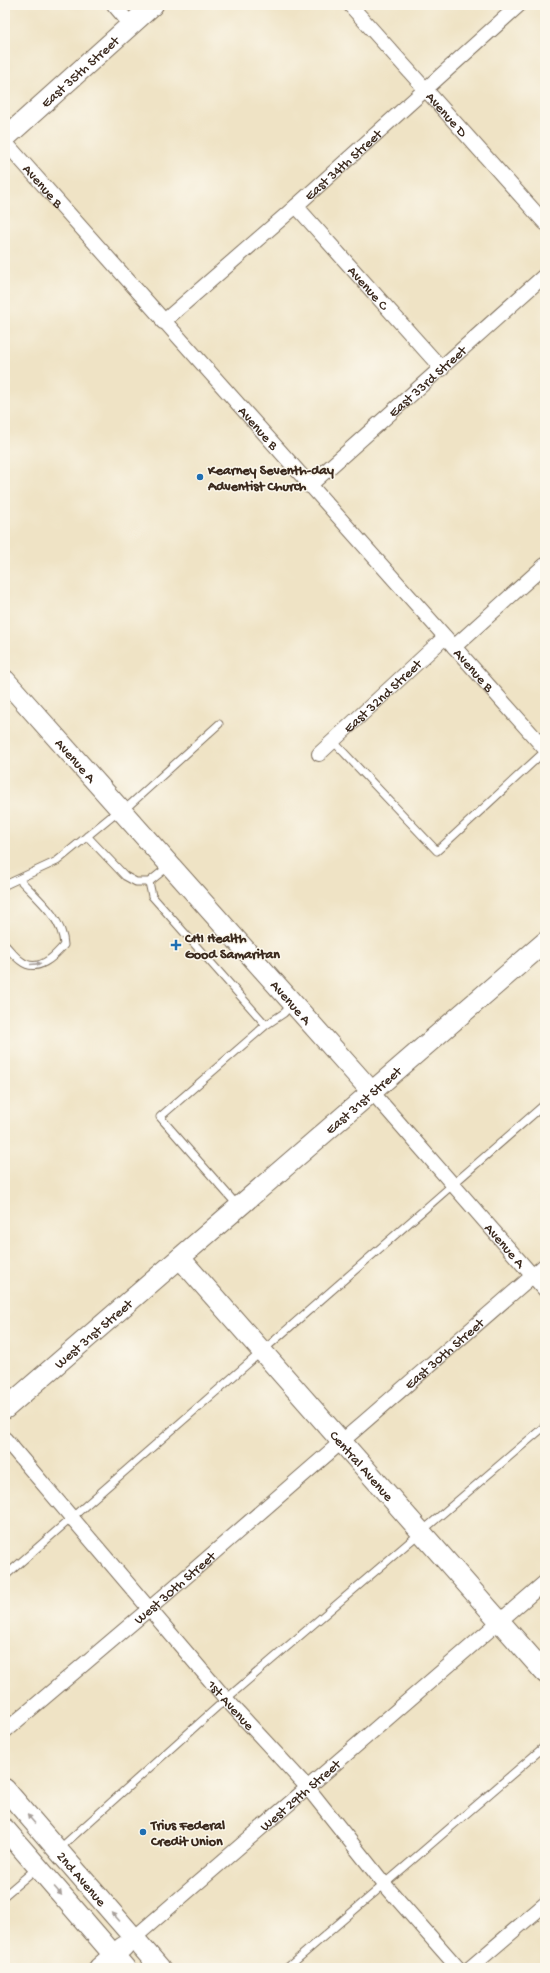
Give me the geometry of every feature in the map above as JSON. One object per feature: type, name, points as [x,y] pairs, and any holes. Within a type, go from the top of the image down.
[{"type":"street","points":[[114,5],[131,25]]},
{"type":"street","name":"East 35th Street","points":[[5,138],[153,5]]},
{"type":"street","name":"Avenue D","points":[[350,5],[545,223]]},
{"type":"street","name":"East 34th Street","points":[[164,322],[296,206],[519,5]]},
{"type":"street","name":"Avenue B","points":[[5,142],[545,750]]},
{"type":"street","name":"Avenue C","points":[[296,206],[442,369]]},
{"type":"street","name":"East 33rd Street","points":[[309,486],[442,369],[545,275]]},
{"type":"street","name":"East 32nd Street","points":[[319,754],[449,642],[545,565]]},
{"type":"street","name":"Avenue A","points":[[5,680],[294,1002],[545,1290]]},
{"type":"street","name":"East 31st Street","points":[[180,1258],[545,942]]},
{"type":"street","name":"Central Avenue","points":[[180,1258],[545,1673]]},
{"type":"street","name":"West 31st Street","points":[[5,1409],[180,1258]]},
{"type":"street","name":"East 30th Street","points":[[342,1441],[545,1265]]},
{"type":"street","name":"1st Avenue","points":[[5,1440],[226,1699],[308,1788],[385,1885],[458,1968]]},
{"type":"street","name":"West 30th Street","points":[[5,1731],[149,1609],[342,1441]]},
{"type":"street","name":"West 29th Street","points":[[99,1968],[120,1962],[134,1938],[545,1582]]},
{"type":"street","name":"2nd Avenue","points":[[5,1789],[160,1968]]},
{"type":"street","name":"2nd Avenue","points":[[5,1829],[120,1962]]},
{"type":"street","points":[[470,1968],[545,1904]]},
{"type":"lane","points":[[5,885],[57,861],[122,810],[219,724]]},
{"type":"lane","points":[[333,741],[437,851],[545,750]]},
{"type":"lane","points":[[87,836],[125,876],[136,882],[149,882],[171,865]]},
{"type":"lane","points":[[5,945],[22,963],[32,965],[50,960],[64,945],[64,935],[55,918],[19,879]]},
{"type":"lane","points":[[149,882],[152,896],[266,1025]]},
{"type":"lane","points":[[239,1207],[160,1117],[266,1025],[284,1013],[294,1002]]},
{"type":"lane","points":[[5,1576],[545,1104]]},
{"type":"lane","points":[[58,1850],[226,1699],[545,1426]]},
{"type":"lane","points":[[287,1968],[545,1746]]},
{"type":"lane","points":[[5,1895],[38,1867]]},
{"type":"place","name":"Kearney Seventh-day Adventist Church","points":[[200,477]]},
{"type":"place","name":"CHI Health Good Samaritan","points":[[176,945]]},
{"type":"place","name":"Trius Federal Credit Union","points":[[143,1832]]}]
